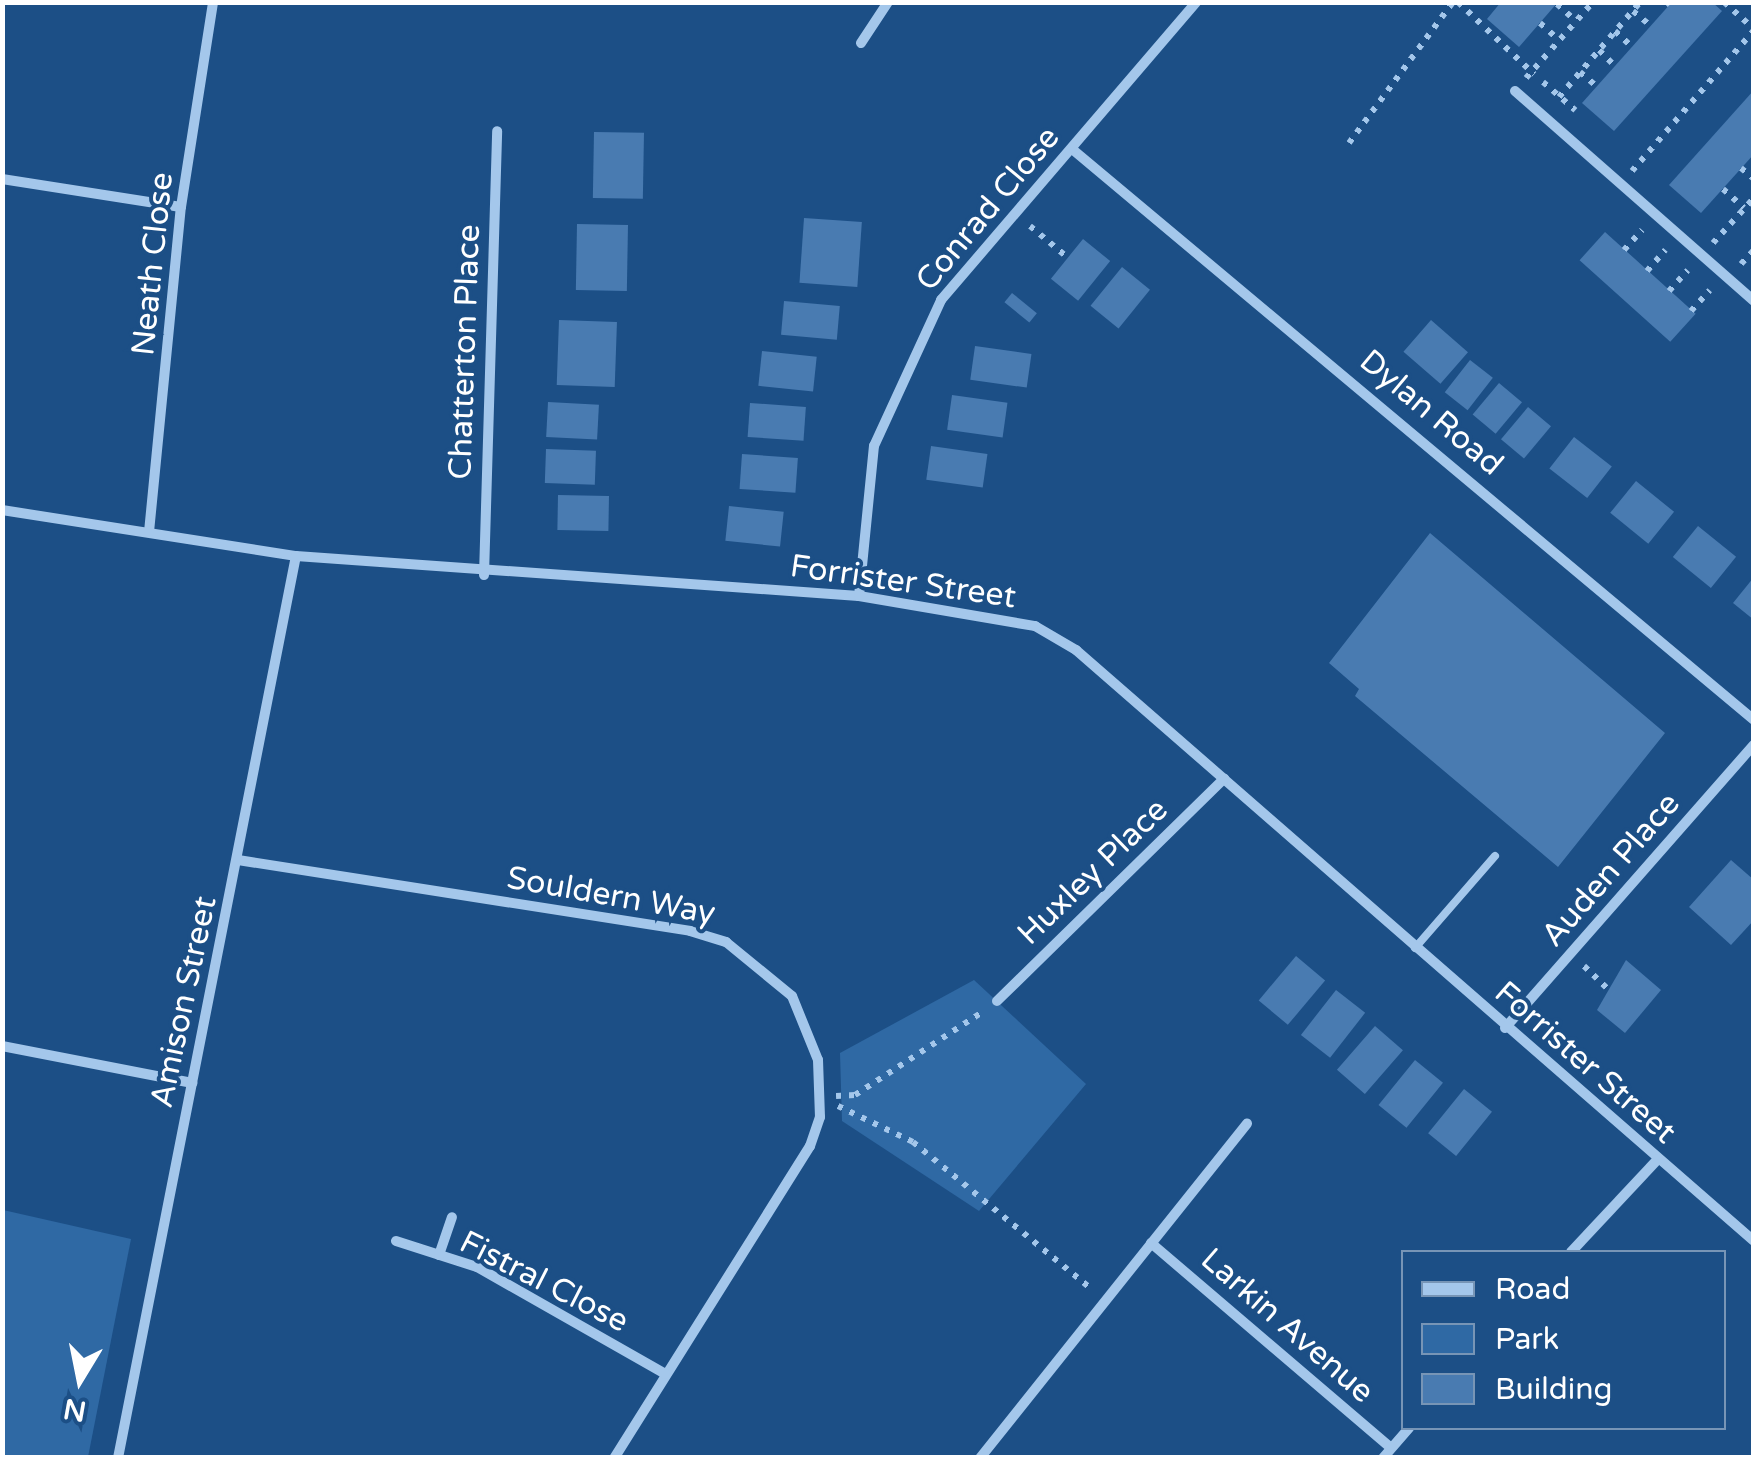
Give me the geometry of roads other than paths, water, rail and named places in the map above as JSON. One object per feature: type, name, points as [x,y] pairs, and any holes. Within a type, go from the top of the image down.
[{"type":"street","name":"Neath Close","points":[[149,532],[181,207],[213,2]]},
{"type":"street","name":"Conrad Close","points":[[860,596],[874,446],[913,350],[941,300],[1196,2]]},
{"type":"street","points":[[862,44],[885,4]]},
{"type":"street","points":[[1515,91],[1754,301]]},
{"type":"street","name":"Chatterton Place","points":[[484,575],[497,131]]},
{"type":"street","name":"Dylan Road","points":[[1072,149],[1754,720]]},
{"type":"street","points":[[2,179],[181,207]]},
{"type":"street","name":"Forrister Street","points":[[2,510],[296,556],[484,575],[860,596],[1035,626],[1076,650],[1505,1028],[1754,1241]]},
{"type":"street","name":"Amison Street","points":[[118,1458],[296,556]]},
{"type":"street","name":"Auden Place","points":[[1505,1028],[1754,745]]},
{"type":"street","name":"Huxley Place","points":[[997,1001],[1224,778]]},
{"type":"street","name":"Souldern Way","points":[[238,860],[726,942],[792,996],[818,1060],[819,1096],[798,1176],[665,1374],[614,1458]]},
{"type":"street","points":[[2,1046],[192,1083]]},
{"type":"street","points":[[980,1458],[1247,1123]]},
{"type":"street","points":[[1574,1250],[1658,1159]]},
{"type":"street","points":[[439,1255],[452,1216]]},
{"type":"street","name":"Fistral Close","points":[[396,1241],[477,1267],[665,1374]]},
{"type":"street","name":"Larkin Avenue","points":[[1151,1243],[1387,1452]]},
{"type":"street","points":[[1387,1452],[1407,1430]]},
{"type":"lane","points":[[1415,948],[1495,856]]}]
